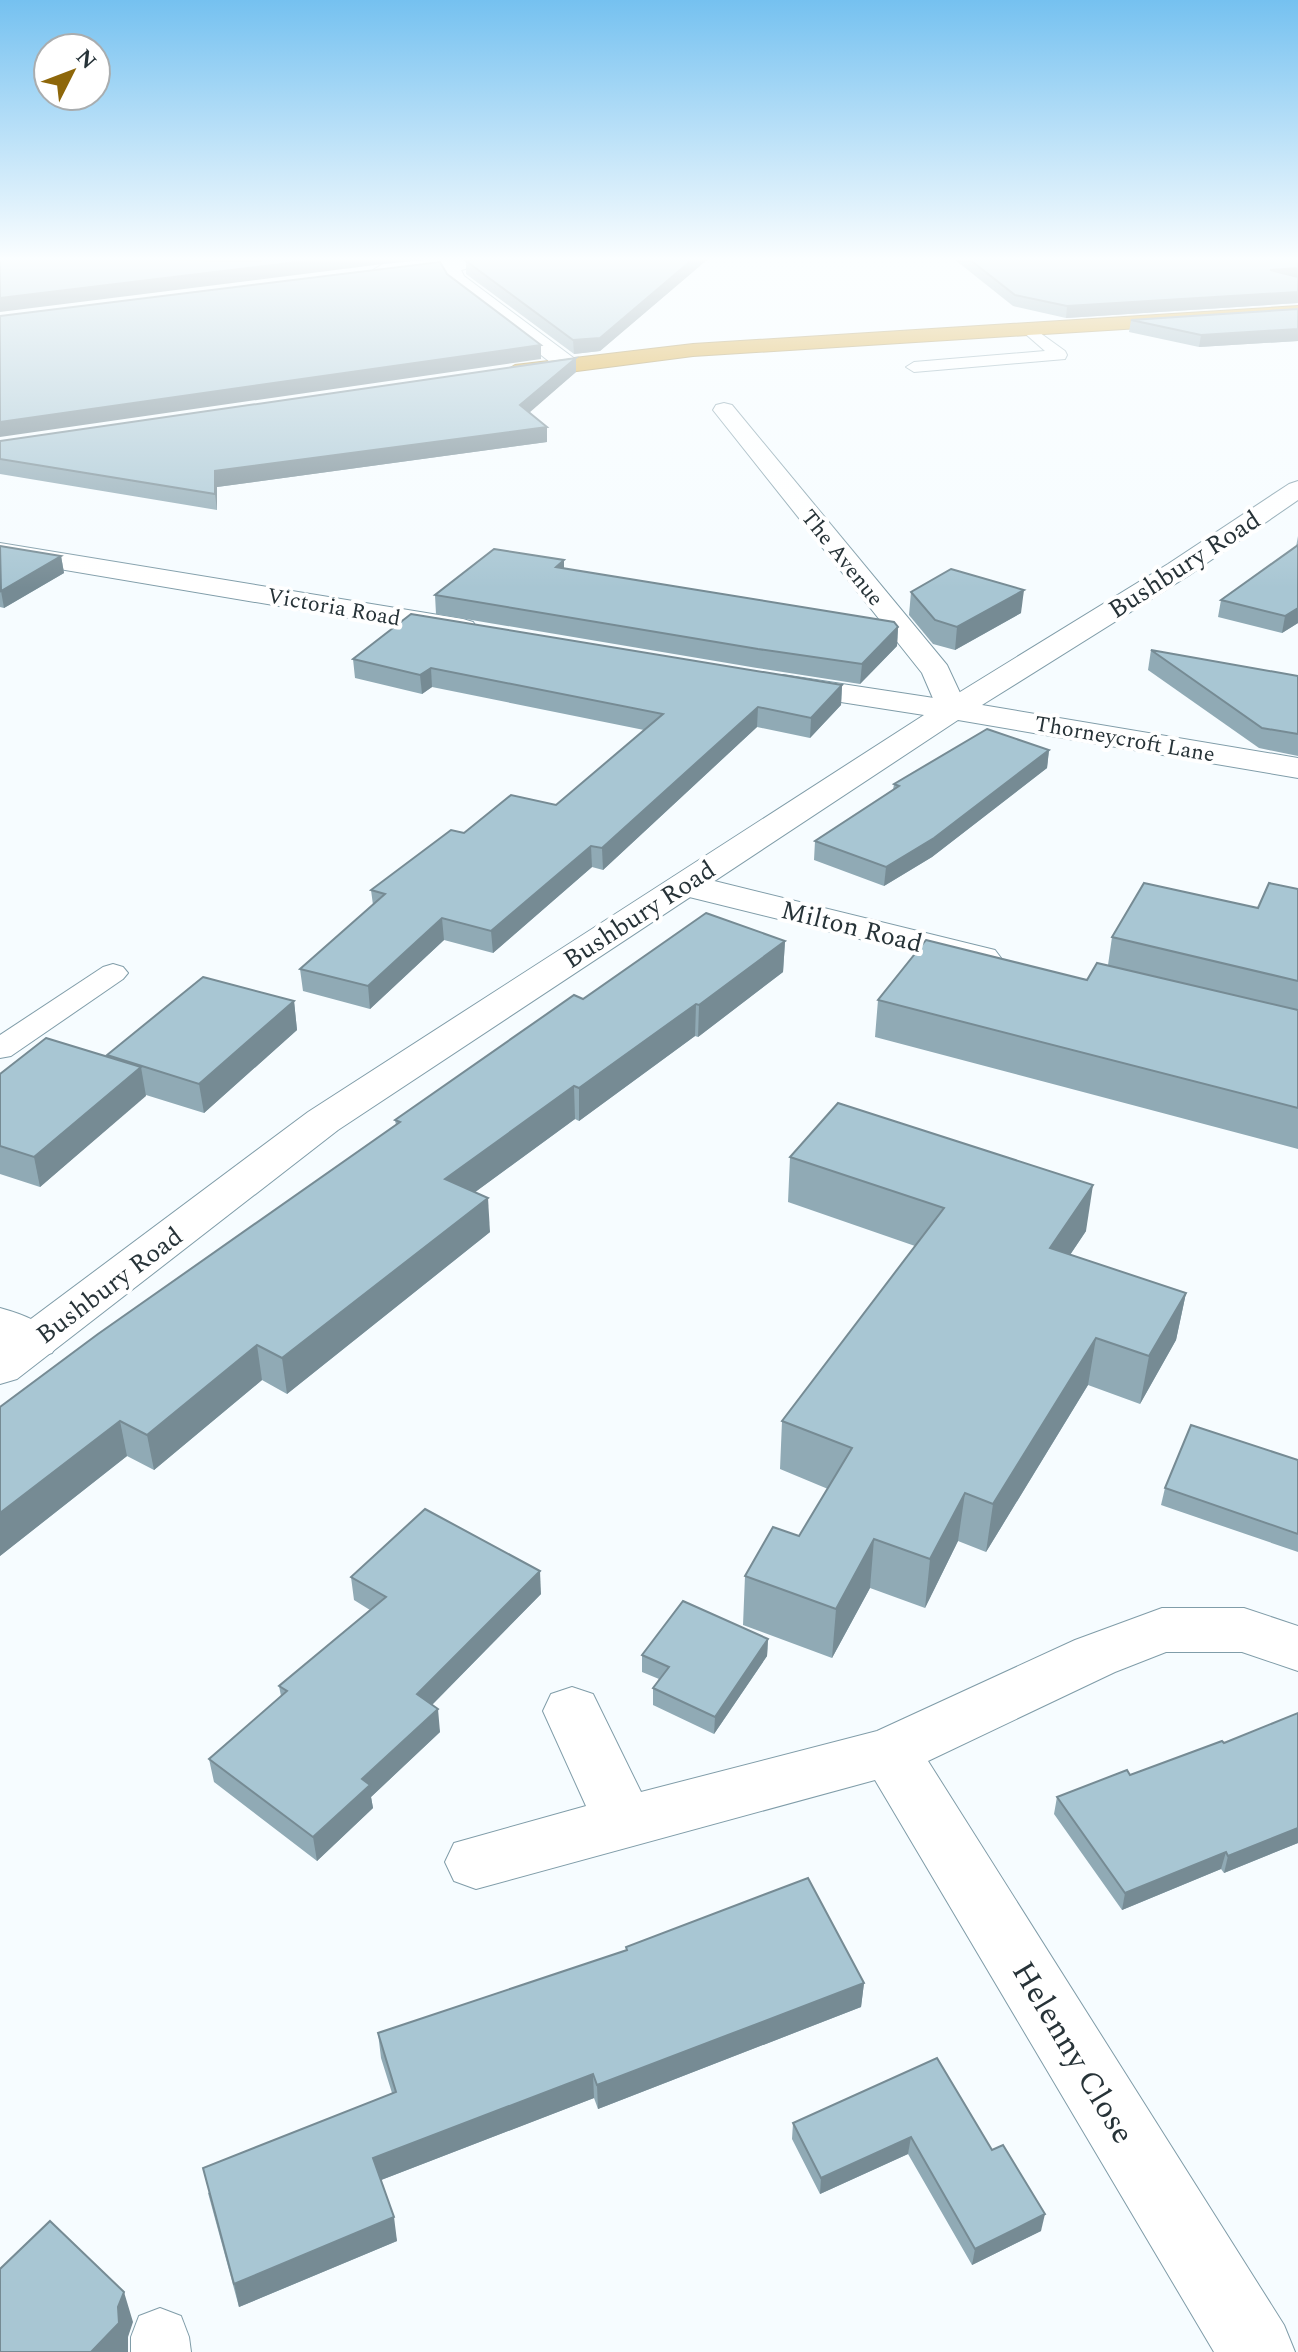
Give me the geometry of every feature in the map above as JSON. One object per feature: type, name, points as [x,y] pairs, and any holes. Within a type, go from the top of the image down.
[{"type":"highway","points":[[492,375],[535,369]]},
{"type":"street","name":"The Avenue","points":[[724,410],[936,671],[952,710]]},
{"type":"street","name":"Bushbury Road","points":[[12,1344],[323,1121],[952,710],[1178,570],[1298,489]]},
{"type":"street","name":"Victoria Road","points":[[0,551],[493,633]]},
{"type":"street","points":[[757,680],[952,710]]},
{"type":"street","name":"Thorneycroft Lane","points":[[952,710],[1298,768]]},
{"type":"street","name":"Milton Road","points":[[686,885],[1022,967]]},
{"type":"street","points":[[476,1862],[890,1752],[1095,1656],[1162,1630],[1244,1630],[1298,1649]]},
{"type":"street","points":[[572,1711],[625,1824]]},
{"type":"street","name":"Helenny Close","points":[[890,1752],[1257,2352]]},
{"type":"lane","points":[[0,1049],[113,973]]},
{"type":"building","points":[[0,369],[374,369],[0,422]]},
{"type":"building","points":[[501,369],[563,369],[520,405],[547,427],[215,471],[215,494],[0,459],[0,441]]},
{"type":"building","points":[[1298,545],[1298,608],[1285,616],[1221,600]]},
{"type":"building","points":[[0,546],[61,556],[1,591]]},
{"type":"building","points":[[494,549],[564,560],[556,567],[894,622],[898,627],[862,664],[435,595]]},
{"type":"building","points":[[951,569],[1024,590],[957,627],[935,620],[911,592]]},
{"type":"building","points":[[411,614],[842,685],[811,718],[758,707],[602,848],[591,846],[491,931],[442,918],[368,986],[300,969],[385,894],[371,890],[451,830],[464,833],[511,795],[556,805],[663,714],[431,668],[420,675],[353,659]]},
{"type":"building","points":[[1151,650],[1298,676],[1298,734],[1262,728]]},
{"type":"building","points":[[987,729],[1049,750],[934,838],[886,867],[815,841],[899,786],[894,784]]},
{"type":"building","points":[[1144,883],[1258,908],[1269,883],[1298,889],[1298,981],[1112,937]]},
{"type":"building","points":[[706,913],[785,941],[699,1005],[696,1004],[579,1088],[574,1086],[445,1179],[488,1198],[282,1358],[257,1345],[147,1435],[120,1421],[0,1513],[0,1407],[98,1334],[400,1122],[395,1120],[574,995],[583,999]]},
{"type":"building","points":[[926,940],[1087,980],[1097,963],[1298,1010],[1298,1108],[878,1000]]},
{"type":"building","points":[[203,977],[294,1001],[199,1084],[107,1055]]},
{"type":"building","points":[[46,1038],[141,1067],[34,1157],[0,1146],[0,1074]]},
{"type":"building","points":[[838,1103],[1093,1185],[1050,1248],[1186,1293],[1149,1356],[1096,1338],[993,1504],[965,1493],[930,1559],[874,1539],[836,1609],[745,1576],[773,1527],[799,1536],[852,1448],[782,1421],[944,1208],[790,1157]]},
{"type":"building","points":[[1191,1425],[1298,1460],[1298,1534],[1165,1488]]},
{"type":"building","points":[[425,1509],[540,1571],[417,1694],[438,1709],[362,1779],[370,1785],[313,1837],[209,1759],[287,1691],[279,1686],[386,1597],[351,1577]]},
{"type":"building","points":[[683,1601],[768,1639],[715,1717],[653,1688],[669,1667],[642,1655]]},
{"type":"building","points":[[1298,1713],[1298,1828],[1228,1856],[1226,1852],[1125,1893],[1057,1797],[1127,1770],[1130,1775],[1222,1741],[1224,1743]]},
{"type":"building","points":[[808,1878],[864,1983],[597,2085],[593,2074],[373,2158],[394,2217],[234,2284],[203,2168],[396,2092],[378,2033],[627,1950],[626,1947]]},
{"type":"building","points":[[937,2058],[992,2150],[1003,2145],[1045,2214],[975,2249],[911,2137],[821,2178],[793,2123]]},
{"type":"building","points":[[50,2221],[124,2292],[118,2307],[119,2323],[91,2352],[0,2352],[0,2269]]}]
